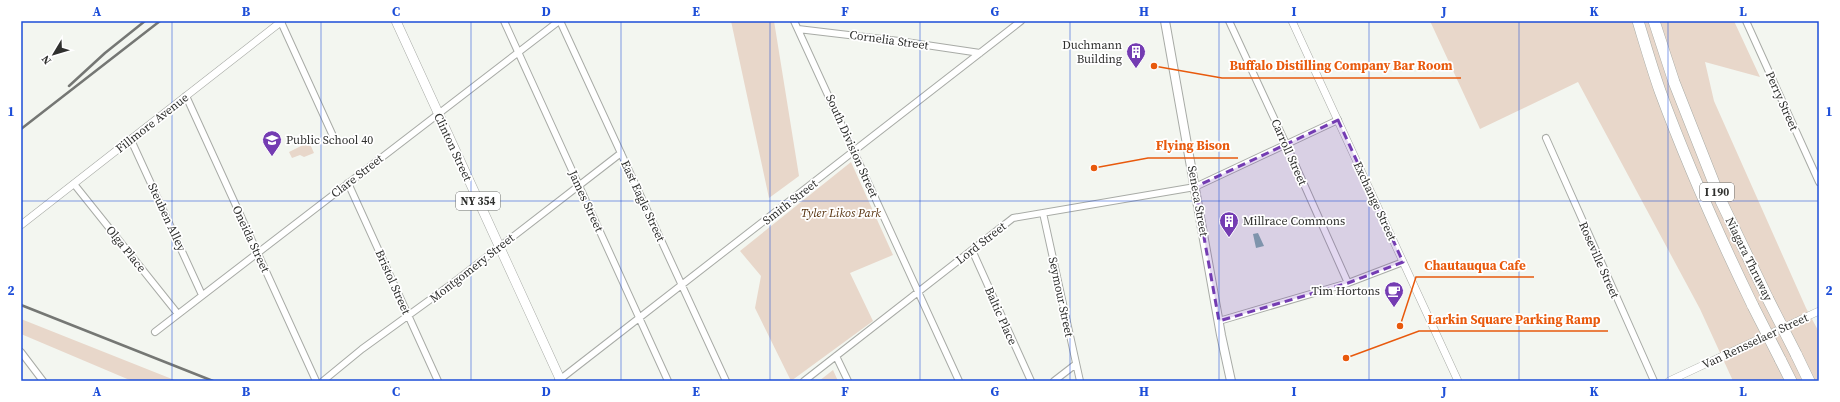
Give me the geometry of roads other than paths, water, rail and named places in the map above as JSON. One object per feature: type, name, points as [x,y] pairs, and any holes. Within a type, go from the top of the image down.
[{"type":"highway","name":"Niagara Thruway","points":[[1638,21],[1660,89],[1714,224],[1791,381]]},
{"type":"highway","name":"Niagara Thruway","points":[[1654,21],[1674,82],[1721,201],[1809,381]]},
{"type":"main road","name":"Clinton Street","points":[[396,21],[560,380]]},
{"type":"main road","name":"Seneca Street","points":[[1165,21],[1231,381]]},
{"type":"street","name":"James Street","points":[[504,21],[668,381]]},
{"type":"street","name":"Clare Street","points":[[156,332],[202,295],[560,21]]},
{"type":"street","name":"East Eagle Street","points":[[560,21],[726,381]]},
{"type":"street","name":"South Division Street","points":[[794,21],[855,151],[917,292],[959,381]]},
{"type":"street","name":"Smith Street","points":[[560,380],[1021,21]]},
{"type":"street","name":"Carroll Street","points":[[1229,21],[1348,283]]},
{"type":"street","name":"Exchange Street","points":[[1292,21],[1458,381]]},
{"type":"street","name":"Perry Street","points":[[1746,21],[1819,182]]},
{"type":"street","name":"Fillmore Avenue","points":[[21,225],[281,22]]},
{"type":"street","points":[[281,22],[333,136]]},
{"type":"street","name":"Cornelia Street","points":[[798,29],[901,41],[980,53]]},
{"type":"street","name":"Oneida Street","points":[[186,96],[316,381]]},
{"type":"street","name":"Lord Street","points":[[804,381],[1013,218],[1195,187],[1338,120]]},
{"type":"street","name":"Roseville Street","points":[[1546,138],[1654,381]]},
{"type":"street","name":"Steuben Alley","points":[[131,140],[202,295]]},
{"type":"street","name":"Montgomery Street","points":[[323,381],[362,349],[408,316],[621,154]]},
{"type":"street","name":"Olga Place","points":[[74,184],[178,314]]},
{"type":"street","name":"Bristol Street","points":[[348,184],[438,381]]},
{"type":"street","name":"Seymour Street","points":[[1043,213],[1080,381]]},
{"type":"street","name":"Baltic Place","points":[[972,250],[1031,381]]},
{"type":"street","points":[[1219,321],[1348,283],[1403,262]]},
{"type":"street","name":"Van Rensselaer Street","points":[[1669,381],[1819,311]]},
{"type":"street","points":[[21,352],[43,381]]},
{"type":"street","points":[[836,356],[848,381]]},
{"type":"street","points":[[1054,381],[1076,364]]},
{"type":"water","points":[[1258,233],[1264,246],[1256,248],[1253,234]]},
{"type":"railway","points":[[69,86],[105,53],[145,21]]},
{"type":"railway","points":[[21,129],[160,21]]},
{"type":"railway","points":[[21,305],[213,381]]},
{"type":"place","name":"Buffalo Distilling Company Bar Room","points":[[1154,66]]},
{"type":"place","name":"Duchmann Building","points":[[1136,69]]},
{"type":"place","name":"Public School 40","points":[[272,157]]},
{"type":"place","name":"Flying Bison","points":[[1094,168]]},
{"type":"place","name":"Millrace Commons","points":[[1229,238]]},
{"type":"place","name":"Tim Hortons","points":[[1394,308]]},
{"type":"place","name":"Chautauqua Cafe","points":[[1400,326]]},
{"type":"place","name":"Larkin Square Parking Ramp","points":[[1346,358]]},
{"type":"park label","name":"Tyler Likos Park","points":[[841,213]]}]
